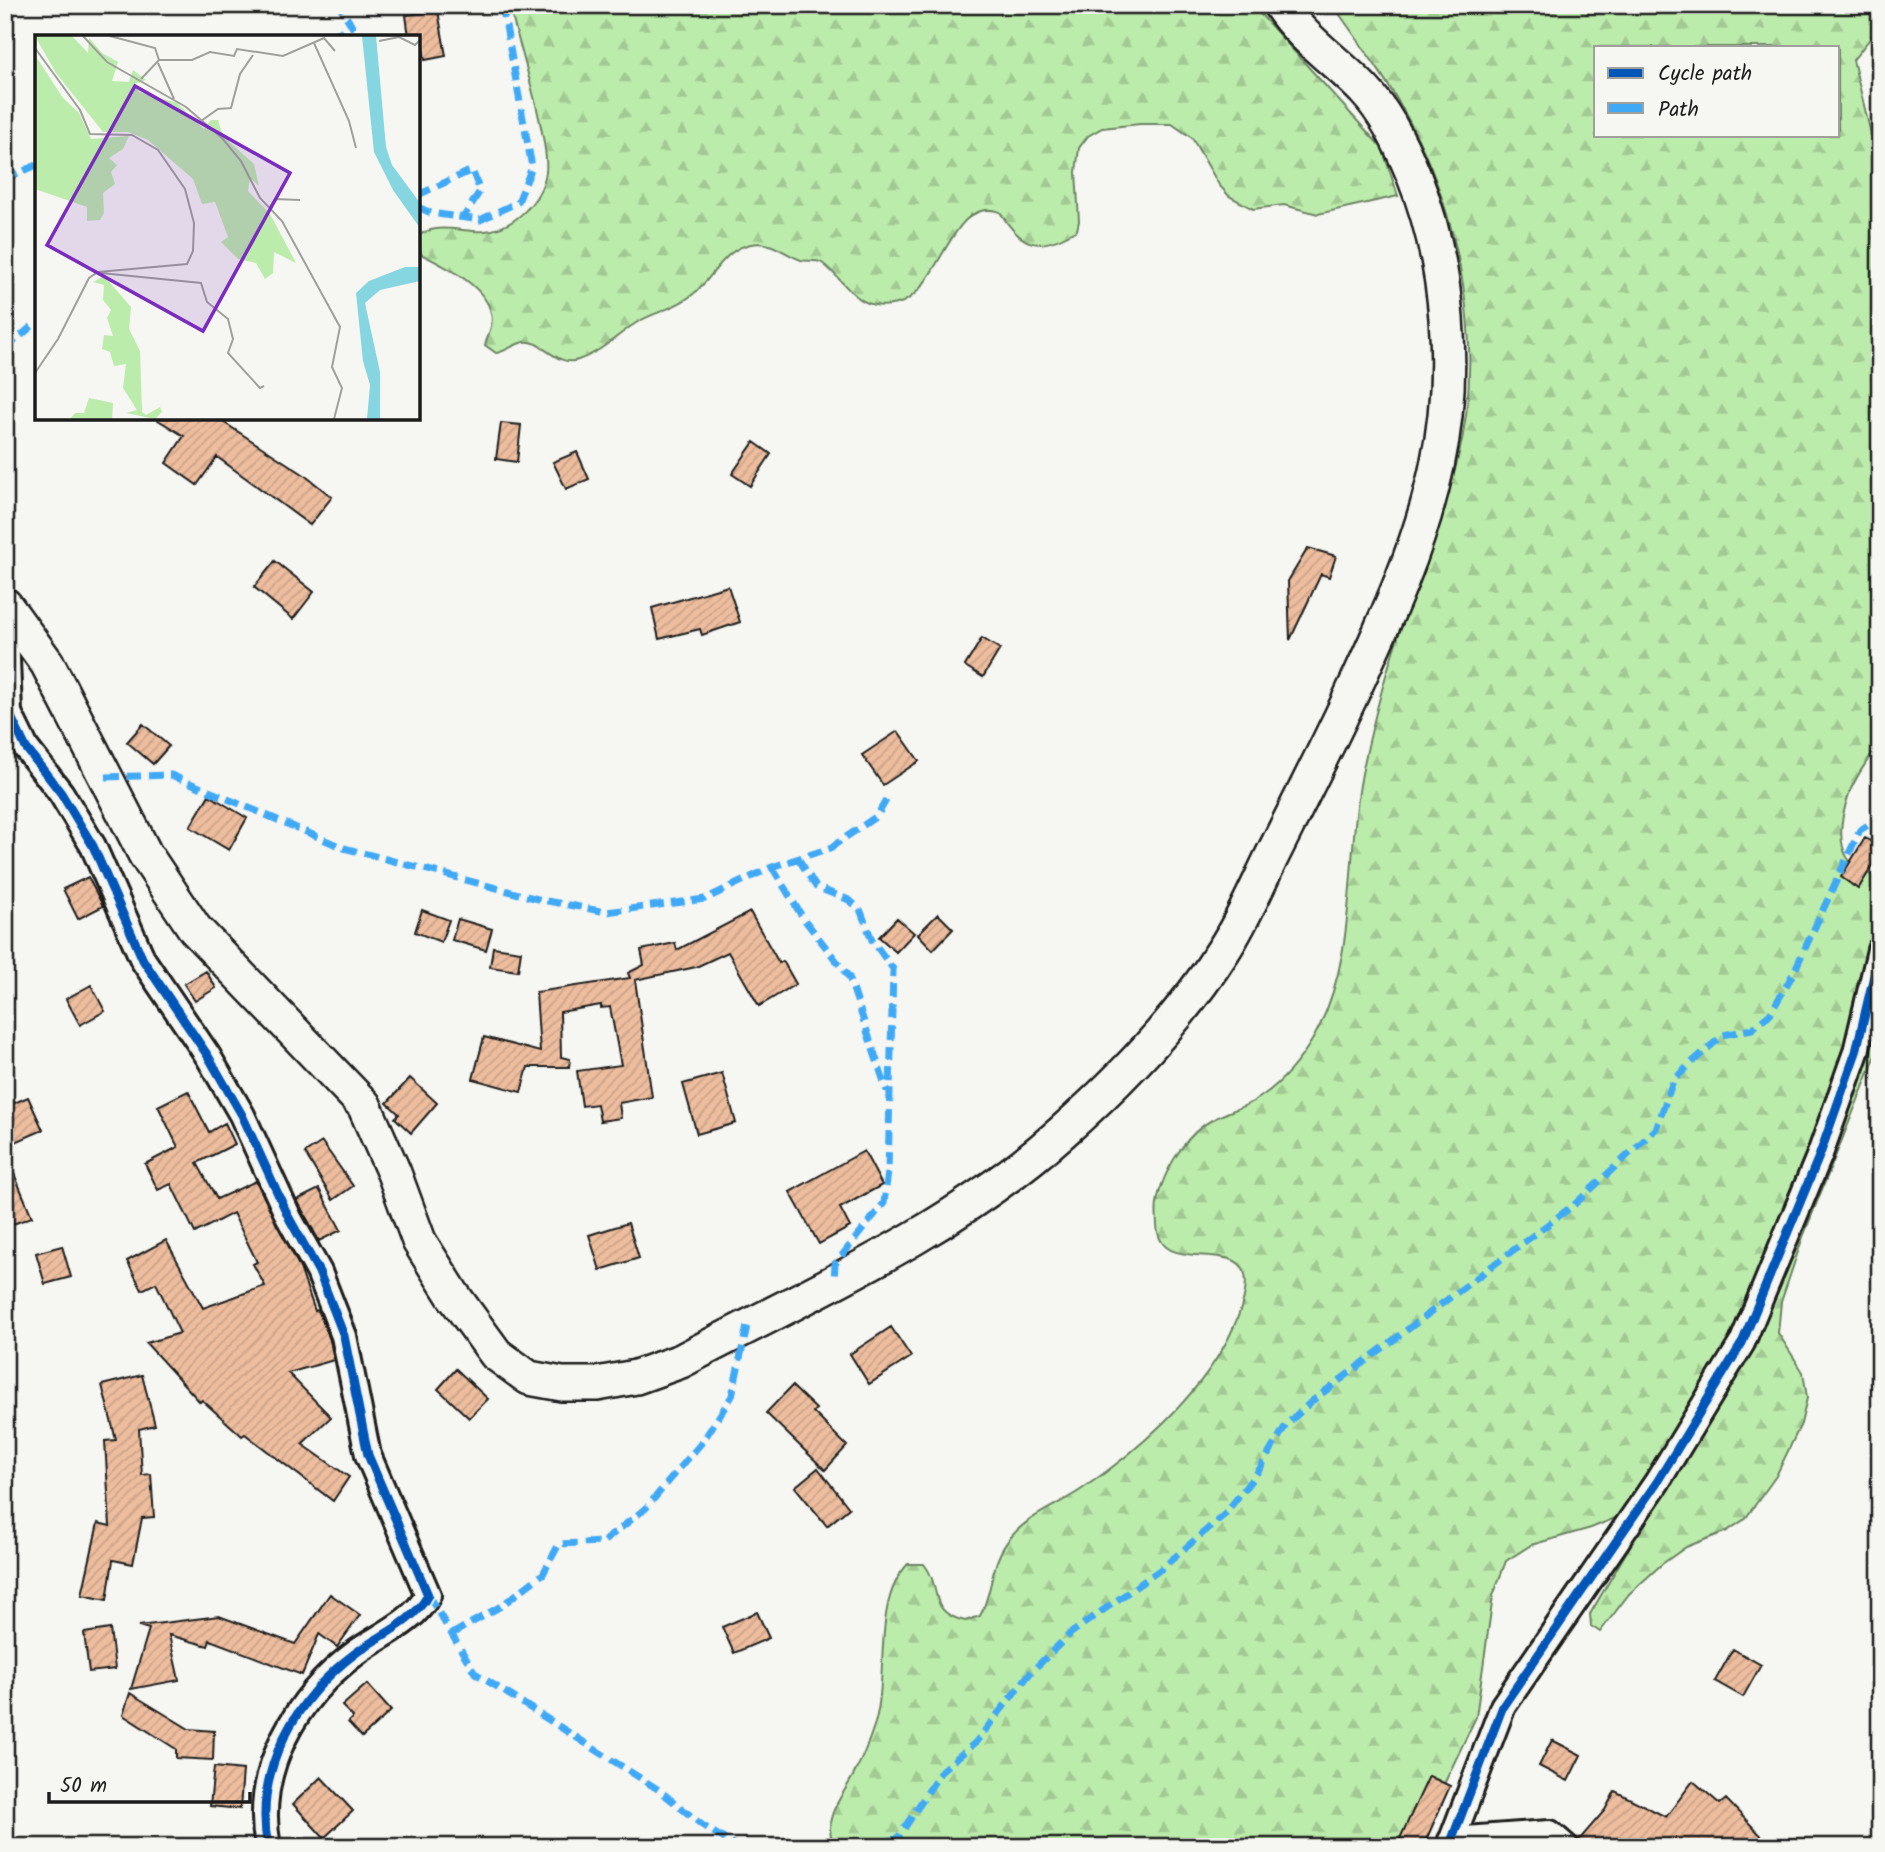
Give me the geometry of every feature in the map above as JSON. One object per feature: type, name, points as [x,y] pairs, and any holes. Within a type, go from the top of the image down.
[{"type":"main road","points":[[5,605],[47,663],[145,854],[195,929],[363,1105],[394,1173],[419,1241],[453,1296],[496,1354],[529,1378],[562,1384],[597,1384],[636,1377],[681,1361],[938,1226],[1026,1163],[1137,1059],[1191,996],[1235,931],[1321,759],[1374,644],[1419,532],[1438,466],[1445,410],[1446,359],[1442,286],[1424,206],[1393,134],[1369,95],[1280,5]]},
{"type":"street","points":[[5,605],[9,713],[26,748],[61,793],[93,846],[143,960],[208,1056],[242,1115],[289,1218],[319,1272],[344,1336],[368,1455],[428,1595],[421,1608],[357,1652],[333,1673],[300,1711],[279,1746],[265,1785],[264,1829],[268,1847]]},
{"type":"street","points":[[1566,1847],[1550,1833],[1450,1843],[1503,1706],[1657,1482],[1742,1343],[1825,1141],[1856,1052],[1880,950]]},
{"type":"green space","points":[[509,5],[1252,5],[1382,148],[1398,196],[1318,214],[1284,205],[1253,209],[1229,196],[1219,185],[1192,138],[1172,124],[1102,128],[1088,136],[1079,148],[1076,172],[1079,221],[1077,230],[1052,242],[1033,243],[1016,234],[1000,212],[983,210],[969,217],[957,230],[925,282],[912,296],[897,304],[871,304],[853,294],[822,263],[801,260],[777,248],[758,243],[733,252],[685,300],[636,323],[586,357],[566,361],[531,342],[520,343],[496,353],[485,345],[492,322],[487,303],[472,285],[421,254],[420,235],[441,229],[495,229],[516,219],[532,203],[543,183],[546,157],[532,90]]},
{"type":"green space","points":[[1333,5],[1880,5],[1880,26],[1853,60],[1880,171],[1880,741],[1852,787],[1841,834],[1847,857],[1854,866],[1865,873],[1880,877],[1880,1045],[1803,1237],[1781,1302],[1778,1333],[1803,1372],[1807,1398],[1801,1424],[1776,1476],[1745,1519],[1727,1531],[1686,1547],[1662,1564],[1629,1594],[1600,1632],[1591,1626],[1590,1614],[1630,1546],[1637,1528],[1625,1514],[1591,1528],[1531,1545],[1506,1561],[1493,1596],[1476,1717],[1414,1847],[833,1847],[831,1819],[862,1758],[875,1723],[881,1684],[885,1618],[897,1580],[908,1564],[924,1564],[945,1612],[965,1621],[980,1616],[995,1567],[1011,1537],[1035,1516],[1073,1495],[1124,1458],[1183,1403],[1228,1339],[1244,1298],[1245,1276],[1242,1267],[1235,1261],[1224,1257],[1175,1252],[1166,1247],[1160,1238],[1157,1225],[1159,1192],[1175,1158],[1195,1132],[1212,1120],[1256,1100],[1296,1064],[1314,1037],[1329,1005],[1345,938],[1358,798],[1376,712],[1402,625],[1451,483],[1465,419],[1469,375],[1468,330],[1454,241],[1426,156],[1407,117]]},
{"type":"building","points":[[438,11],[446,56],[425,60],[420,35],[409,35],[406,15]]},
{"type":"building","points":[[158,420],[220,420],[303,474],[332,497],[310,525],[217,457],[197,485],[166,463],[184,436]]},
{"type":"building","points":[[501,423],[521,425],[517,462],[496,459]]},
{"type":"building","points":[[754,442],[771,454],[750,486],[732,474]]},
{"type":"building","points":[[577,452],[589,479],[566,489],[553,462]]},
{"type":"building","points":[[1308,548],[1336,556],[1329,577],[1321,574],[1290,640],[1288,581]]},
{"type":"building","points":[[275,561],[314,592],[293,619],[254,587]]},
{"type":"building","points":[[728,586],[740,622],[702,635],[700,629],[659,639],[652,608]]},
{"type":"building","points":[[982,638],[1000,649],[983,677],[965,666]]},
{"type":"building","points":[[143,724],[169,746],[153,764],[127,742]]},
{"type":"building","points":[[898,731],[919,761],[883,785],[862,755]]},
{"type":"building","points":[[209,795],[247,818],[229,850],[190,827]]},
{"type":"building","points":[[1865,838],[1880,847],[1880,854],[1858,889],[1841,877]]},
{"type":"building","points":[[88,877],[103,906],[78,919],[63,889]]},
{"type":"building","points":[[422,910],[449,920],[441,942],[415,932]]},
{"type":"building","points":[[750,912],[779,963],[783,961],[796,984],[759,1006],[728,952],[696,967],[635,980],[652,1097],[619,1103],[621,1118],[600,1121],[597,1104],[582,1106],[577,1071],[621,1065],[610,1007],[601,1008],[601,1005],[560,1012],[561,1057],[570,1059],[569,1067],[528,1067],[521,1092],[473,1079],[484,1037],[540,1052],[536,992],[630,978],[628,973],[644,965],[641,950],[675,943],[677,950]]},
{"type":"building","points":[[938,914],[953,929],[933,950],[918,934]]},
{"type":"building","points":[[897,918],[914,933],[896,952],[879,937]]},
{"type":"building","points":[[458,919],[492,929],[486,950],[452,940]]},
{"type":"building","points":[[493,947],[521,951],[518,971],[490,967]]},
{"type":"building","points":[[206,971],[216,988],[195,1001],[184,984]]},
{"type":"building","points":[[91,985],[105,1011],[80,1025],[66,999]]},
{"type":"building","points":[[722,1073],[736,1123],[697,1134],[683,1084]]},
{"type":"building","points":[[410,1078],[437,1103],[411,1133],[395,1118],[399,1114],[387,1103]]},
{"type":"building","points":[[188,1091],[209,1132],[225,1123],[235,1144],[197,1163],[217,1199],[256,1181],[300,1268],[315,1311],[318,1310],[330,1340],[334,1360],[288,1373],[331,1417],[302,1444],[349,1477],[333,1501],[245,1434],[242,1436],[202,1400],[200,1402],[146,1343],[180,1333],[156,1283],[142,1290],[127,1261],[166,1240],[203,1308],[265,1286],[253,1264],[257,1262],[233,1213],[195,1233],[171,1184],[158,1190],[145,1164],[178,1147],[158,1106]]},
{"type":"building","points":[[28,1097],[43,1130],[11,1144],[5,1132],[5,1107]]},
{"type":"building","points":[[322,1142],[353,1186],[333,1200],[305,1153]]},
{"type":"building","points":[[864,1151],[882,1185],[840,1208],[850,1227],[819,1244],[790,1192]]},
{"type":"building","points":[[5,1152],[32,1217],[5,1227]]},
{"type":"building","points":[[319,1189],[341,1230],[319,1241],[297,1200]]},
{"type":"building","points":[[628,1223],[639,1258],[600,1270],[589,1235]]},
{"type":"building","points":[[62,1246],[71,1277],[45,1284],[36,1253]]},
{"type":"building","points":[[891,1327],[911,1357],[869,1384],[850,1354]]},
{"type":"building","points":[[456,1369],[488,1399],[469,1418],[438,1389]]},
{"type":"building","points":[[142,1375],[155,1425],[139,1429],[142,1475],[151,1474],[154,1517],[142,1518],[133,1564],[113,1560],[107,1600],[82,1595],[98,1523],[110,1526],[105,1441],[116,1440],[102,1385]]},
{"type":"building","points":[[792,1386],[816,1409],[813,1412],[847,1446],[825,1470],[766,1413]]},
{"type":"building","points":[[818,1468],[849,1508],[827,1526],[795,1487]]},
{"type":"building","points":[[330,1594],[360,1615],[337,1647],[319,1634],[302,1675],[210,1640],[208,1646],[169,1635],[179,1680],[131,1689],[149,1629],[139,1626],[219,1616],[295,1644]]},
{"type":"building","points":[[757,1612],[769,1638],[734,1653],[722,1627]]},
{"type":"building","points":[[110,1629],[115,1669],[89,1672],[84,1633]]},
{"type":"building","points":[[1733,1649],[1761,1665],[1743,1697],[1715,1681]]},
{"type":"building","points":[[367,1684],[391,1711],[362,1737],[348,1722],[353,1717],[342,1706]]},
{"type":"building","points":[[130,1693],[189,1729],[214,1731],[213,1760],[176,1758],[176,1749],[123,1715]]},
{"type":"building","points":[[1552,1740],[1581,1755],[1568,1781],[1539,1766]]},
{"type":"building","points":[[214,1767],[243,1770],[240,1809],[210,1806]]},
{"type":"building","points":[[1429,1776],[1450,1786],[1423,1847],[1396,1847]]},
{"type":"building","points":[[321,1777],[353,1811],[324,1838],[293,1804]]},
{"type":"building","points":[[1693,1781],[1720,1804],[1726,1799],[1772,1847],[1580,1847],[1579,1840],[1605,1810],[1615,1791],[1666,1817]]},
{"type":"marked path","points":[[334,35],[352,26],[339,5]]},
{"type":"marked path","points":[[420,208],[431,213],[480,220],[518,202],[532,167],[502,5]]},
{"type":"marked path","points":[[5,179],[35,166]]},
{"type":"marked path","points":[[420,194],[472,170],[480,191],[463,218]]},
{"type":"marked path","points":[[5,349],[35,324]]},
{"type":"marked path","points":[[106,777],[171,775],[344,848],[542,900],[606,912],[705,899],[772,867],[830,848],[877,816],[889,795]]},
{"type":"marked path","points":[[869,1847],[898,1838],[942,1770],[975,1743],[1031,1672],[1071,1633],[1161,1569],[1224,1515],[1259,1470],[1286,1425],[1312,1401],[1575,1204],[1656,1129],[1673,1081],[1689,1065],[1723,1035],[1752,1029],[1770,1014],[1793,974],[1860,830],[1880,818]]},
{"type":"marked path","points":[[798,858],[816,887],[849,900],[860,909],[872,940],[893,969],[888,1172],[884,1203],[835,1264],[834,1281]]},
{"type":"marked path","points":[[772,867],[803,918],[849,977],[887,1091]]},
{"type":"marked path","points":[[452,1634],[501,1606],[543,1574],[559,1544],[603,1542],[646,1508],[703,1441],[732,1396],[747,1326]]},
{"type":"marked path","points":[[428,1595],[475,1673],[659,1790],[702,1825],[737,1847]]},
{"type":"cycle path","points":[[5,605],[9,713],[26,748],[61,793],[93,846],[143,960],[208,1056],[242,1115],[289,1218],[319,1272],[344,1336],[368,1455],[428,1595],[415,1613],[335,1670],[298,1713],[273,1763],[265,1818],[268,1847]]},
{"type":"cycle path","points":[[1449,1847],[1503,1706],[1657,1482],[1742,1343],[1820,1154],[1856,1052],[1880,950]]}]
